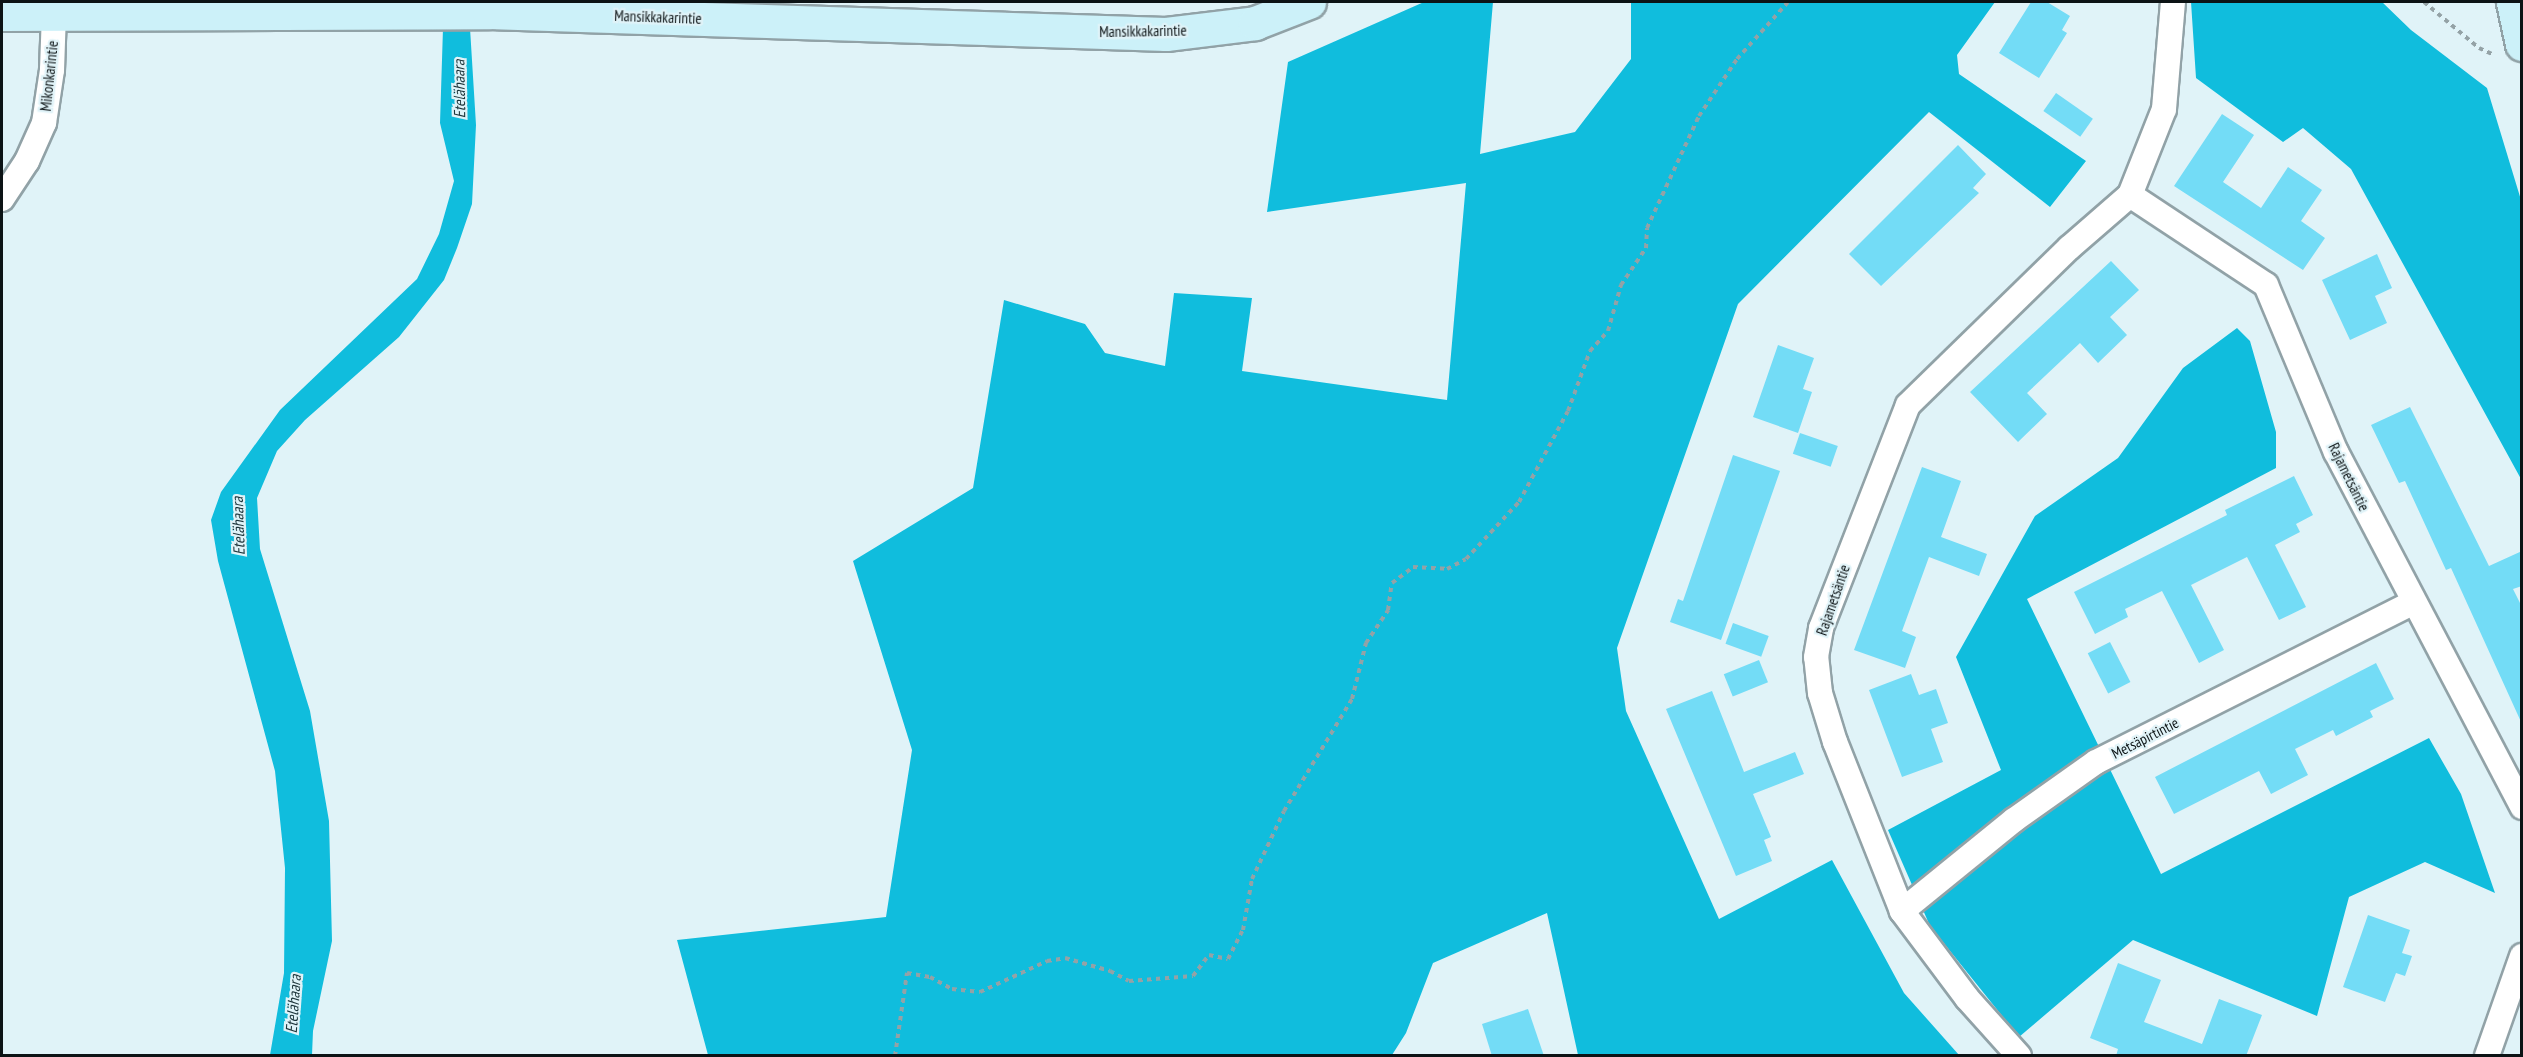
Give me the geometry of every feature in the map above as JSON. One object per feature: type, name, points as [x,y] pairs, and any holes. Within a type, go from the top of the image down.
[{"type":"street","name":"Mansikkakarintie","points":[[2,14],[489,12],[1166,34],[1255,23],[1309,2]]},
{"type":"street","name":"Rajametsäntie","points":[[2019,1056],[1967,998],[1902,911],[1855,798],[1820,693],[1816,657],[1821,628],[1908,405],[2069,248],[2130,195],[2164,109],[2173,2]]},
{"type":"street","points":[[2511,51],[2513,2]]},
{"type":"street","name":"Mikonkarintie","points":[[2,199],[27,161],[44,123],[52,70],[54,14]]},
{"type":"street","name":"Rajametsäntie","points":[[2130,195],[2266,285],[2336,452],[2412,603],[2522,807]]},
{"type":"street","name":"Metsäpirtintie","points":[[1902,911],[2014,820],[2096,762],[2412,603]]},
{"type":"street","points":[[2487,1056],[2522,956]]},
{"type":"path","points":[[895,1056],[907,973],[930,978],[952,990],[980,992],[1047,962],[1065,958],[1129,981],[1192,976],[1209,955],[1228,959],[1243,930],[1252,879],[1284,811],[1352,699],[1366,642],[1388,610],[1392,583],[1413,567],[1447,569],[1466,560],[1519,502],[1568,411],[1590,351],[1608,331],[1621,285],[1646,248],[1647,228],[1674,178],[1699,116],[1737,59],[1788,2]]},
{"type":"path","points":[[2424,2],[2479,48],[2511,51]]},
{"type":"shaded area","points":[[1424,2],[1493,2],[1480,154],[1575,132],[1631,59],[1631,2],[1995,2],[1957,55],[1959,74],[2086,161],[2050,207],[1929,112],[1738,304],[1617,648],[1626,711],[1719,919],[1832,860],[1904,993],[1959,1055],[1578,1055],[1547,913],[1433,963],[1406,1033],[1392,1055],[708,1055],[677,940],[886,917],[912,750],[853,561],[973,488],[1004,300],[1085,324],[1105,353],[1165,366],[1174,293],[1252,298],[1242,371],[1447,400],[1466,183],[1267,212],[1288,62]]},
{"type":"shaded area","points":[[2191,2],[2382,2],[2411,30],[2487,88],[2521,200],[2521,479],[2351,169],[2303,128],[2283,142],[2196,78]]},
{"type":"shaded area","points":[[443,28],[470,28],[476,125],[472,204],[457,248],[444,280],[399,337],[305,420],[277,451],[257,498],[260,549],[310,711],[329,821],[332,941],[313,1031],[312,1055],[270,1055],[284,973],[285,868],[275,771],[218,561],[211,520],[221,492],[280,410],[417,279],[439,234],[454,181],[440,123]]},
{"type":"shaded area","points":[[2237,328],[2250,341],[2276,432],[2276,468],[2027,599],[2161,874],[2429,738],[2461,794],[2495,893],[2425,862],[2349,897],[2317,1016],[2133,940],[2019,1037],[1930,926],[1888,830],[2001,770],[1956,657],[2035,516],[2118,458],[2183,368]]},
{"type":"building","points":[[2031,2],[2047,2],[2070,16],[2062,30],[2067,33],[2039,78],[1999,53]]},
{"type":"building","points":[[2056,93],[2093,119],[2080,137],[2043,111]]},
{"type":"building","points":[[2222,114],[2254,135],[2223,182],[2261,208],[2288,167],[2322,190],[2301,221],[2325,238],[2303,270],[2174,186]]},
{"type":"building","points":[[1958,145],[1986,174],[1973,188],[1979,193],[1881,286],[1849,254]]},
{"type":"building","points":[[2377,254],[2392,288],[2375,296],[2387,323],[2350,340],[2322,280]]},
{"type":"building","points":[[2111,261],[2139,290],[2110,317],[2127,335],[2098,363],[2080,343],[2027,393],[2047,414],[2018,442],[1970,392]]},
{"type":"building","points":[[1778,345],[1814,358],[1803,389],[1812,392],[1798,433],[1753,417]]},
{"type":"building","points":[[2410,407],[2489,566],[2522,551],[2522,586],[2513,589],[2522,607],[2522,724],[2451,568],[2446,570],[2405,481],[2399,483],[2371,425]]},
{"type":"building","points":[[1800,433],[1838,446],[1831,467],[1793,454]]},
{"type":"building","points":[[1733,455],[1780,471],[1721,640],[1670,622],[1678,599],[1683,601]]},
{"type":"building","points":[[1922,467],[1961,481],[1941,537],[1987,554],[1979,576],[1929,557],[1902,631],[1916,637],[1905,668],[1854,650]]},
{"type":"building","points":[[2294,476],[2313,515],[2296,524],[2300,532],[2275,545],[2306,607],[2279,620],[2247,557],[2191,585],[2224,650],[2199,663],[2162,591],[2125,609],[2128,617],[2095,634],[2074,592],[2227,515],[2225,510]]},
{"type":"building","points":[[1733,623],[1769,636],[1761,657],[1725,644]]},
{"type":"building","points":[[2110,642],[2130,682],[2108,693],[2088,653]]},
{"type":"building","points":[[1759,660],[1768,682],[1733,696],[1724,674]]},
{"type":"building","points":[[2376,663],[2394,699],[2370,711],[2373,717],[2336,736],[2333,730],[2295,749],[2308,775],[2271,794],[2259,771],[2174,814],[2155,777]]},
{"type":"building","points":[[1911,674],[1919,695],[1936,689],[1948,723],[1931,729],[1943,762],[1902,777],[1869,690]]},
{"type":"building","points":[[1712,691],[1744,772],[1795,752],[1804,774],[1753,794],[1771,837],[1764,840],[1772,861],[1736,876],[1666,709]]},
{"type":"building","points":[[2368,915],[2410,930],[2402,953],[2412,956],[2405,976],[2396,973],[2385,1002],[2343,987]]},
{"type":"building","points":[[2118,963],[2161,980],[2144,1022],[2202,1044],[2219,999],[2262,1015],[2246,1056],[2116,1056],[2118,1049],[2090,1038]]},
{"type":"building","points":[[1528,1009],[1544,1056],[1492,1056],[1482,1024]]},
{"type":"water label","name":"Etelähaara","points":[[459,89]]},
{"type":"water label","name":"Etelähaara","points":[[238,526]]},
{"type":"water label","name":"Etelähaara","points":[[293,1004]]}]
